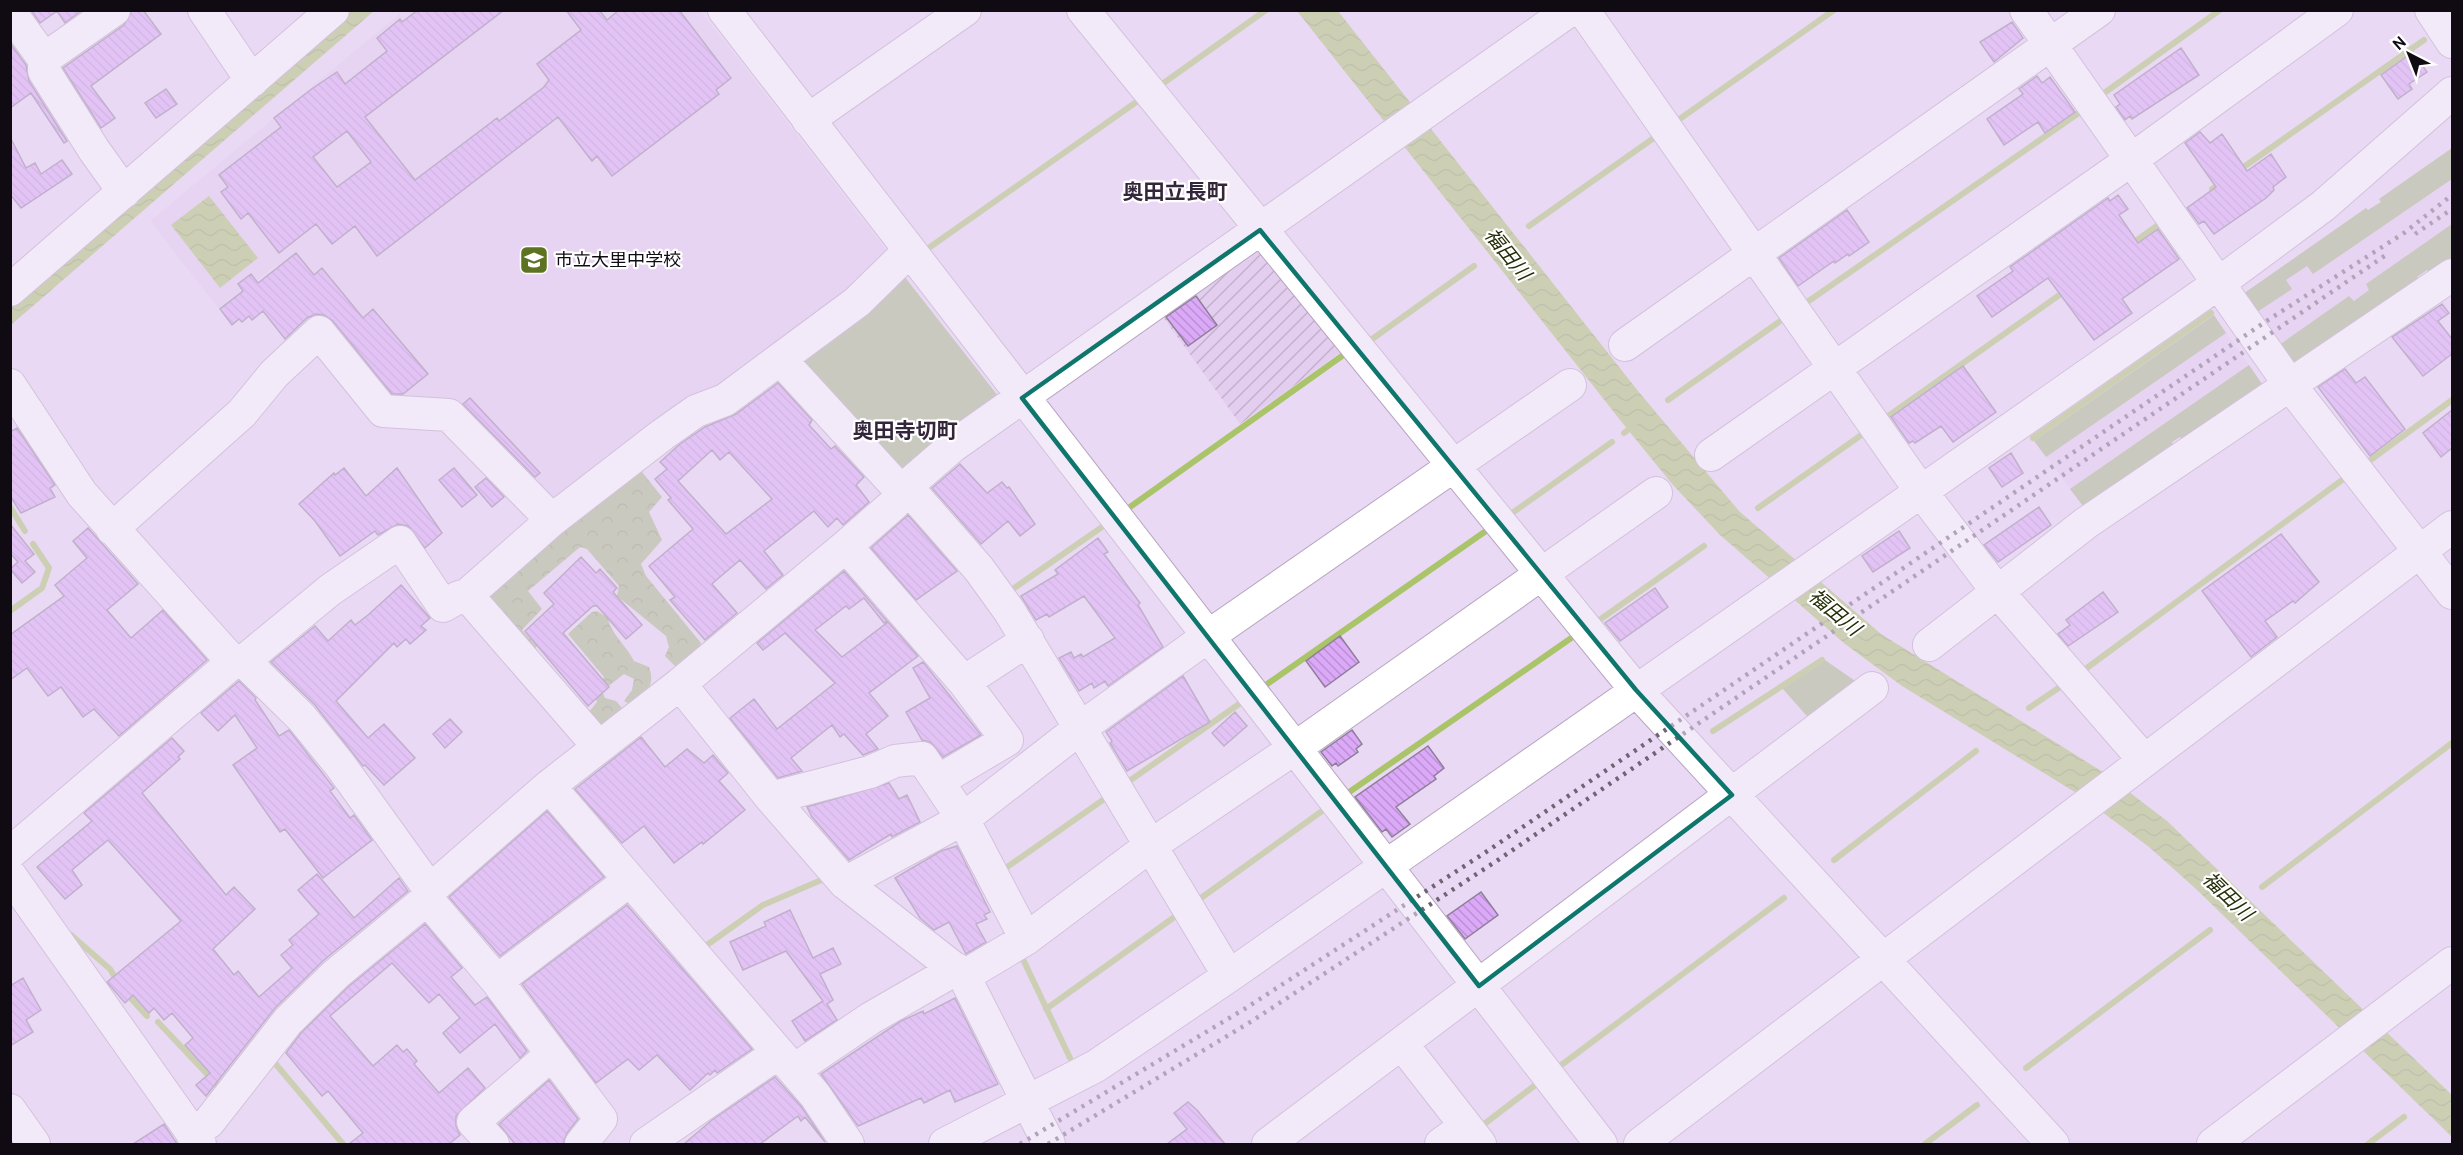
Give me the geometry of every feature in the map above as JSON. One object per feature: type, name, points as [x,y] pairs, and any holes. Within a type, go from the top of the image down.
[{"type":"street","points":[[44,59],[114,10]]},
{"type":"street","points":[[204,10],[252,81]]},
{"type":"street","points":[[10,290],[333,10]]},
{"type":"street","points":[[724,10],[1601,1144]]},
{"type":"street","points":[[808,120],[965,10]]},
{"type":"street","points":[[1083,10],[1260,230],[1543,572],[1636,690],[2053,1144]]},
{"type":"street","points":[[10,875],[196,1139],[288,1021],[336,974],[549,786],[680,684],[846,546],[894,504],[904,489],[953,446],[1570,10]]},
{"type":"street","points":[[1583,10],[1920,490],[2135,767]]},
{"type":"street","points":[[2026,10],[2290,385],[2452,593]]},
{"type":"street","points":[[1625,345],[2099,10]]},
{"type":"street","points":[[1711,455],[2131,160],[2337,10]]},
{"type":"street","points":[[2431,10],[2452,42]]},
{"type":"street","points":[[10,12],[44,59],[45,71],[94,150],[124,192]]},
{"type":"street","points":[[945,1144],[1028,1104],[1096,1066],[1229,976],[2218,283],[2323,206],[2452,93]]},
{"type":"street","points":[[10,853],[239,662],[330,590],[400,542],[443,606],[467,595],[552,520],[662,435],[696,411],[725,400],[857,302],[909,251]]},
{"type":"street","points":[[1929,645],[2086,523],[2452,275]]},
{"type":"street","points":[[112,529],[242,413],[274,374],[319,332],[383,411],[449,415],[552,520]]},
{"type":"street","points":[[780,359],[979,569],[1028,640],[1079,729],[1229,976]]},
{"type":"street","points":[[10,385],[82,494],[112,529],[239,662],[302,718],[340,765],[428,895],[497,981],[601,1119],[581,1144]]},
{"type":"street","points":[[845,883],[963,819],[1079,729],[1207,637],[1570,385]]},
{"type":"street","points":[[646,1144],[786,1062],[1026,939],[1150,846],[1295,748],[1656,493]]},
{"type":"street","points":[[1640,1144],[2452,527]]},
{"type":"street","points":[[846,546],[964,682],[1007,740],[938,782]]},
{"type":"street","points":[[467,595],[599,747]]},
{"type":"street","points":[[964,682],[1028,640]]},
{"type":"street","points":[[680,684],[771,798],[845,883],[960,973],[1050,1144]]},
{"type":"street","points":[[1268,1144],[1872,688]]},
{"type":"street","points":[[771,798],[870,772],[895,761],[922,758],[963,819],[1026,939]]},
{"type":"street","points":[[549,786],[815,1095],[848,1144]]},
{"type":"street","points":[[497,981],[630,880]]},
{"type":"street","points":[[2213,1144],[2452,963]]},
{"type":"street","points":[[1402,1044],[1467,1140]]},
{"type":"street","points":[[493,1144],[473,1122],[552,1054]]},
{"type":"street","points":[[10,1110],[34,1144]]},
{"type":"highlighted area","points":[[1260,230],[1636,690],[1732,795],[1479,986],[1022,398]]},
{"type":"shaded area","name":"市立大里中学校","points":[[700,10],[890,255],[886,266],[558,505],[451,408],[391,406],[277,265],[219,309],[150,221],[403,11]]},
{"type":"shaded area","points":[[2452,148],[2452,258],[2430,273],[2427,270],[2417,277],[2419,281],[2293,366],[2243,294],[2366,208],[2368,210],[2381,202],[2379,199]]},
{"type":"shaded area","points":[[1248,246],[1264,249],[1347,348],[1240,424],[1158,310]]},
{"type":"shaded area","points":[[2214,315],[2262,384],[2182,439],[2180,437],[2172,442],[2173,445],[2083,506],[2034,441]]},
{"type":"green space","points":[[2452,148],[2452,179],[2313,274],[2307,266],[2286,280],[2292,289],[2257,312],[2243,294],[2366,208],[2368,210],[2381,202],[2379,199]]},
{"type":"green space","points":[[2452,224],[2452,258],[2430,273],[2427,270],[2417,277],[2419,281],[2293,366],[2279,345],[2349,296],[2354,301],[2369,290],[2366,284]]},
{"type":"green space","points":[[904,276],[1002,401],[896,476],[801,370],[807,365],[801,358]]},
{"type":"green space","points":[[2214,315],[2226,333],[2046,457],[2034,441]]},
{"type":"green space","points":[[2249,365],[2262,384],[2182,439],[2180,437],[2172,442],[2173,445],[2083,506],[2070,489]]},
{"type":"green space","points":[[638,467],[662,497],[649,512],[662,540],[641,564],[646,576],[701,643],[698,650],[675,666],[665,656],[669,647],[666,636],[617,596],[619,586],[587,549],[580,547],[528,591],[542,609],[522,630],[537,646],[531,654],[484,595],[588,513],[586,508]]},
{"type":"green space","points":[[597,611],[608,618],[612,629],[634,661],[649,667],[651,674],[648,689],[631,705],[624,701],[632,690],[634,679],[624,674],[602,691],[605,698],[616,701],[622,708],[600,729],[589,712],[597,702],[593,691],[604,677],[568,634],[592,612]]},
{"type":"green space","points":[[1825,660],[1861,685],[1813,723],[1782,688]]},
{"type":"water","points":[[350,11],[374,11],[11,325],[10,306]]},
{"type":"water","name":"福田川","points":[[1297,11],[1338,11],[1638,391],[1739,511],[1881,634],[2103,772],[2167,821],[2452,1095],[2452,1137],[2196,889],[2149,847],[2078,794],[1902,686],[1845,644],[1720,535],[1673,485],[1628,430]]},
{"type":"water","points":[[209,196],[258,258],[220,288],[171,225]]},
{"type":"building","points":[[31,10],[82,10],[65,23],[57,11],[40,23]]},
{"type":"building","points":[[132,10],[143,10],[161,34],[91,86],[115,118],[101,128],[63,68],[124,25]]},
{"type":"building","points":[[418,10],[504,10],[365,117],[415,180],[497,118],[499,121],[544,87],[549,80],[537,64],[581,30],[566,10],[599,10],[607,20],[619,10],[679,10],[731,78],[716,90],[719,94],[612,176],[597,156],[592,161],[558,117],[377,256],[355,226],[332,244],[316,224],[279,253],[248,213],[241,219],[221,192],[228,187],[219,175],[281,127],[274,118],[313,88],[337,72],[345,84],[387,51],[377,38],[400,19],[402,22]],"holes":[[[347,131],[371,162],[337,187],[313,157]]]},
{"type":"building","points":[[2012,22],[2023,38],[1994,62],[1980,42]]},
{"type":"building","points":[[10,43],[26,65],[29,81],[67,141],[64,143],[31,93],[10,108]]},
{"type":"building","points":[[2181,48],[2199,75],[2132,119],[2130,116],[2125,120],[2116,107],[2120,104],[2114,95]]},
{"type":"building","points":[[2413,52],[2427,72],[2409,84],[2412,89],[2398,99],[2381,75]]},
{"type":"building","points":[[2037,76],[2042,83],[2050,77],[2075,112],[2045,133],[2038,122],[2004,145],[1987,119],[2023,94],[2019,89]]},
{"type":"building","points":[[166,89],[177,104],[156,118],[145,103]]},
{"type":"building","points":[[2200,132],[2210,143],[2222,134],[2247,171],[2271,154],[2286,177],[2273,187],[2274,190],[2266,198],[2214,234],[2204,221],[2199,224],[2187,208],[2216,187],[2185,143]]},
{"type":"building","points":[[10,137],[26,168],[35,163],[41,174],[62,160],[72,174],[21,208],[10,194]]},
{"type":"building","points":[[2118,195],[2128,209],[2119,215],[2138,243],[2158,229],[2179,259],[2122,299],[2132,313],[2094,340],[2048,278],[1992,317],[1977,296],[2013,271],[2010,267],[2108,198],[2110,201]]},
{"type":"building","points":[[1847,210],[1869,242],[1849,256],[1848,254],[1835,263],[1834,261],[1798,286],[1779,258]]},
{"type":"building","points":[[296,253],[314,275],[322,268],[363,318],[373,309],[428,374],[403,394],[392,394],[333,321],[324,315],[316,314],[307,318],[285,339],[263,311],[252,320],[249,316],[242,322],[239,319],[232,325],[220,309],[243,291],[238,284],[251,274],[258,283]]},
{"type":"building","points":[[1196,296],[1217,325],[1188,346],[1166,317]]},
{"type":"building","points":[[2442,304],[2449,313],[2438,321],[2452,339],[2452,354],[2423,376],[2392,337]]},
{"type":"building","points":[[1963,366],[1996,412],[1953,442],[1941,426],[1915,443],[1913,441],[1909,443],[1891,417]]},
{"type":"building","points":[[2345,369],[2356,383],[2365,377],[2405,429],[2370,456],[2318,387]]},
{"type":"building","points":[[778,383],[812,420],[809,425],[831,449],[835,446],[864,477],[856,485],[869,502],[843,525],[837,518],[828,527],[814,511],[764,551],[783,575],[766,589],[740,560],[712,584],[737,613],[705,640],[670,600],[675,597],[649,566],[693,529],[668,500],[671,498],[655,479],[667,469],[660,462],[680,444],[705,427],[736,414]],"holes":[[[712,450],[720,460],[729,452],[772,499],[726,534],[678,481]]]},
{"type":"building","points":[[470,398],[540,473],[535,477],[463,404]]},
{"type":"building","points":[[2452,410],[2452,448],[2441,457],[2423,433]]},
{"type":"building","points":[[17,428],[55,485],[50,488],[55,497],[21,513],[10,496],[10,432]]},
{"type":"building","points":[[2011,453],[2023,473],[2002,487],[1989,468]]},
{"type":"building","points":[[960,464],[987,493],[1002,482],[1007,488],[1009,487],[1035,524],[1020,536],[1008,521],[981,544],[932,488]]},
{"type":"building","points":[[344,468],[366,496],[397,468],[442,533],[425,548],[408,526],[398,524],[378,535],[375,531],[340,556],[315,521],[299,504],[334,473],[335,475]]},
{"type":"building","points":[[454,468],[477,495],[462,507],[439,480]]},
{"type":"building","points":[[486,478],[504,497],[492,507],[475,487]]},
{"type":"building","points":[[2039,507],[2051,525],[1998,562],[1984,545]]},
{"type":"building","points":[[908,515],[957,571],[916,600],[871,548]]},
{"type":"building","points":[[10,524],[34,554],[25,561],[35,572],[22,583],[10,569],[18,562],[10,553]]},
{"type":"building","points":[[88,528],[138,584],[107,610],[131,638],[163,610],[207,660],[119,736],[94,709],[83,717],[61,687],[48,696],[27,668],[10,680],[10,635],[64,596],[55,585],[87,558],[73,541]]},
{"type":"building","points":[[1899,531],[1910,548],[1873,572],[1862,556]]},
{"type":"building","points":[[2281,534],[2319,582],[2295,603],[2293,601],[2265,621],[2277,637],[2251,657],[2202,591]]},
{"type":"building","points":[[1098,538],[1108,552],[1104,554],[1140,603],[1138,605],[1163,647],[1108,686],[1105,681],[1094,688],[1092,683],[1079,691],[1059,658],[1071,652],[1074,658],[1081,654],[1083,657],[1115,638],[1084,596],[1049,617],[1047,614],[1036,620],[1021,596],[1058,574],[1055,570]]},
{"type":"building","points":[[581,557],[596,573],[600,569],[617,588],[613,592],[642,625],[626,639],[597,606],[593,606],[563,633],[609,687],[588,706],[525,631],[554,604],[544,593]]},
{"type":"building","points":[[844,571],[887,621],[884,623],[864,598],[849,609],[846,606],[815,630],[842,657],[888,622],[918,656],[869,693],[888,716],[866,734],[878,749],[863,755],[844,734],[840,737],[832,725],[791,758],[802,771],[778,778],[730,718],[754,699],[777,729],[835,683],[785,633],[763,650],[757,643]]},
{"type":"building","points":[[401,585],[430,618],[421,626],[426,630],[410,644],[406,639],[397,647],[394,643],[336,701],[368,738],[384,724],[415,758],[384,785],[365,765],[363,766],[315,705],[271,662],[315,626],[328,641],[351,620],[355,625]]},
{"type":"building","points":[[1655,588],[1668,607],[1620,641],[1605,623]]},
{"type":"building","points":[[2103,592],[2118,612],[2068,646],[2058,634],[2070,625],[2066,620]]},
{"type":"building","points":[[1340,636],[1359,662],[1325,687],[1306,661]]},
{"type":"building","points":[[923,662],[981,735],[943,757],[930,742],[922,740],[906,712],[930,698],[913,668]]},
{"type":"building","points":[[1183,676],[1210,722],[1127,771],[1106,732]]},
{"type":"building","points":[[239,681],[256,698],[255,700],[279,736],[289,730],[334,788],[330,791],[350,818],[354,815],[372,840],[323,878],[285,829],[280,832],[233,765],[257,748],[235,715],[218,731],[201,713]]},
{"type":"building","points":[[1235,712],[1247,726],[1224,746],[1212,733]]},
{"type":"building","points":[[450,719],[462,732],[445,748],[433,734]]},
{"type":"building","points":[[1352,730],[1362,744],[1356,749],[1358,752],[1338,766],[1336,763],[1332,766],[1321,752]]},
{"type":"building","points":[[641,737],[665,767],[687,749],[704,763],[713,755],[728,773],[719,781],[745,810],[703,844],[702,842],[674,863],[644,826],[622,843],[575,789]]},
{"type":"building","points":[[172,738],[184,751],[178,757],[180,759],[142,793],[226,895],[234,887],[255,909],[213,949],[234,975],[238,971],[259,997],[292,968],[281,955],[293,945],[289,940],[319,914],[298,890],[317,874],[354,918],[399,878],[408,891],[324,960],[275,1008],[206,1096],[196,1085],[210,1073],[185,1045],[193,1038],[172,1013],[164,1020],[154,1008],[149,1013],[133,995],[125,1003],[107,982],[181,921],[108,840],[72,870],[82,885],[65,899],[37,867],[92,821],[84,813]]},
{"type":"building","points":[[1428,746],[1444,768],[1434,776],[1436,779],[1396,807],[1410,824],[1392,837],[1386,829],[1382,832],[1355,797]]},
{"type":"building","points":[[889,783],[899,799],[907,795],[920,822],[892,837],[891,834],[849,860],[812,817],[807,807]]},
{"type":"building","points":[[547,811],[604,877],[500,956],[449,897]]},
{"type":"building","points":[[957,846],[990,912],[984,915],[987,919],[976,924],[986,942],[966,954],[949,922],[934,930],[920,918],[895,878],[941,851]]},
{"type":"building","points":[[1481,892],[1498,915],[1465,939],[1447,916]]},
{"type":"building","points":[[627,905],[752,1049],[717,1073],[715,1070],[710,1075],[708,1073],[690,1090],[657,1055],[639,1070],[628,1059],[596,1083],[522,984]]},
{"type":"building","points":[[790,910],[813,958],[833,948],[841,964],[820,974],[833,1000],[827,1004],[837,1020],[805,1041],[792,1021],[823,1001],[786,951],[743,970],[730,942],[766,926],[764,922]]},
{"type":"building","points":[[425,924],[462,968],[451,977],[475,1005],[487,997],[527,1051],[520,1058],[495,1024],[460,1053],[443,1033],[460,1018],[439,994],[429,1003],[392,963],[330,1016],[373,1066],[397,1045],[403,1052],[407,1049],[417,1061],[414,1064],[439,1093],[468,1068],[485,1088],[456,1116],[456,1126],[460,1135],[449,1144],[349,1144],[363,1133],[328,1091],[322,1096],[286,1053],[301,1033],[348,987]]},
{"type":"building","points":[[23,978],[41,1010],[26,1020],[33,1032],[10,1046],[10,986]]},
{"type":"building","points":[[955,998],[998,1084],[955,1102],[950,1090],[924,1103],[921,1098],[858,1126],[821,1074],[901,1021],[923,1011],[924,1014]]},
{"type":"building","points":[[775,1077],[801,1106],[825,1142],[805,1117],[801,1121],[798,1116],[760,1144],[684,1144],[712,1120]]},
{"type":"building","points":[[549,1080],[578,1119],[567,1133],[563,1144],[515,1144],[499,1124]]},
{"type":"building","points":[[1188,1102],[1225,1144],[1167,1144],[1187,1129],[1174,1113]]},
{"type":"building","points":[[164,1124],[177,1144],[133,1144]]},
{"type":"waterway","points":[[1158,87],[1266,10]]},
{"type":"waterway","points":[[1674,123],[1834,10]]},
{"type":"waterway","points":[[2100,96],[2220,10]]},
{"type":"waterway","points":[[2238,171],[2424,40]]},
{"type":"waterway","points":[[923,252],[1142,98]]},
{"type":"waterway","points":[[1803,305],[2083,110]]},
{"type":"waterway","points":[[1529,226],[1658,135]]},
{"type":"waterway","points":[[2212,189],[2222,182]]},
{"type":"waterway","points":[[2130,245],[2161,223]]},
{"type":"waterway","points":[[1368,342],[1474,266]]},
{"type":"waterway","points":[[1884,419],[2065,291]]},
{"type":"waterway","points":[[2033,438],[2211,313]]},
{"type":"waterway","points":[[1668,400],[1786,317]]},
{"type":"waterway","points":[[1123,512],[1349,351]]},
{"type":"waterway","points":[[2365,464],[2452,400]]},
{"type":"waterway","points":[[1624,433],[1634,425]]},
{"type":"waterway","points":[[1758,508],[1867,431]]},
{"type":"waterway","points":[[1508,516],[1612,442]]},
{"type":"waterway","points":[[2080,673],[2349,475]]},
{"type":"waterway","points":[[10,507],[25,531]]},
{"type":"waterway","points":[[1263,687],[1493,526]]},
{"type":"waterway","points":[[1007,593],[1102,527]]},
{"type":"waterway","points":[[10,611],[42,588],[49,568],[33,544]]},
{"type":"waterway","points":[[1598,621],[1704,546]]},
{"type":"waterway","points":[[1345,795],[1577,634]]},
{"type":"waterway","points":[[1713,731],[1822,660]]},
{"type":"waterway","points":[[2029,708],[2066,683]]},
{"type":"waterway","points":[[1125,784],[1239,704]]},
{"type":"waterway","points":[[2262,887],[2452,743]]},
{"type":"waterway","points":[[1834,860],[1976,751]]},
{"type":"waterway","points":[[1000,872],[1110,795]]},
{"type":"waterway","points":[[1194,903],[1322,811]]},
{"type":"waterway","points":[[700,950],[763,905],[826,878]]},
{"type":"waterway","points":[[1556,1069],[1784,898]]},
{"type":"waterway","points":[[1046,1009],[1180,913]]},
{"type":"waterway","points":[[2026,1068],[2210,930]]},
{"type":"waterway","points":[[71,935],[110,969],[117,981]]},
{"type":"waterway","points":[[1020,953],[1070,1058]]},
{"type":"waterway","points":[[125,992],[147,1016]]},
{"type":"waterway","points":[[158,1022],[222,1090]]},
{"type":"waterway","points":[[270,1067],[274,1062],[343,1144]]},
{"type":"waterway","points":[[1479,1128],[1534,1086]]},
{"type":"waterway","points":[[1925,1144],[1977,1105]]},
{"type":"waterway","points":[[2368,1144],[2404,1117]]},
{"type":"railway","points":[[1020,1144],[1246,1008],[1486,852],[2268,320],[2404,233],[2452,195]]},
{"type":"railway","points":[[2415,234],[2452,209]]},
{"type":"railway","points":[[1048,1144],[1252,1021],[1498,860],[2386,255]]},
{"type":"place","name":"市立大里中学校","points":[[534,260]]},
{"type":"district","name":"奥田立長町","points":[[1175,192]]},
{"type":"district","name":"奥田寺切町","points":[[905,431]]}]
